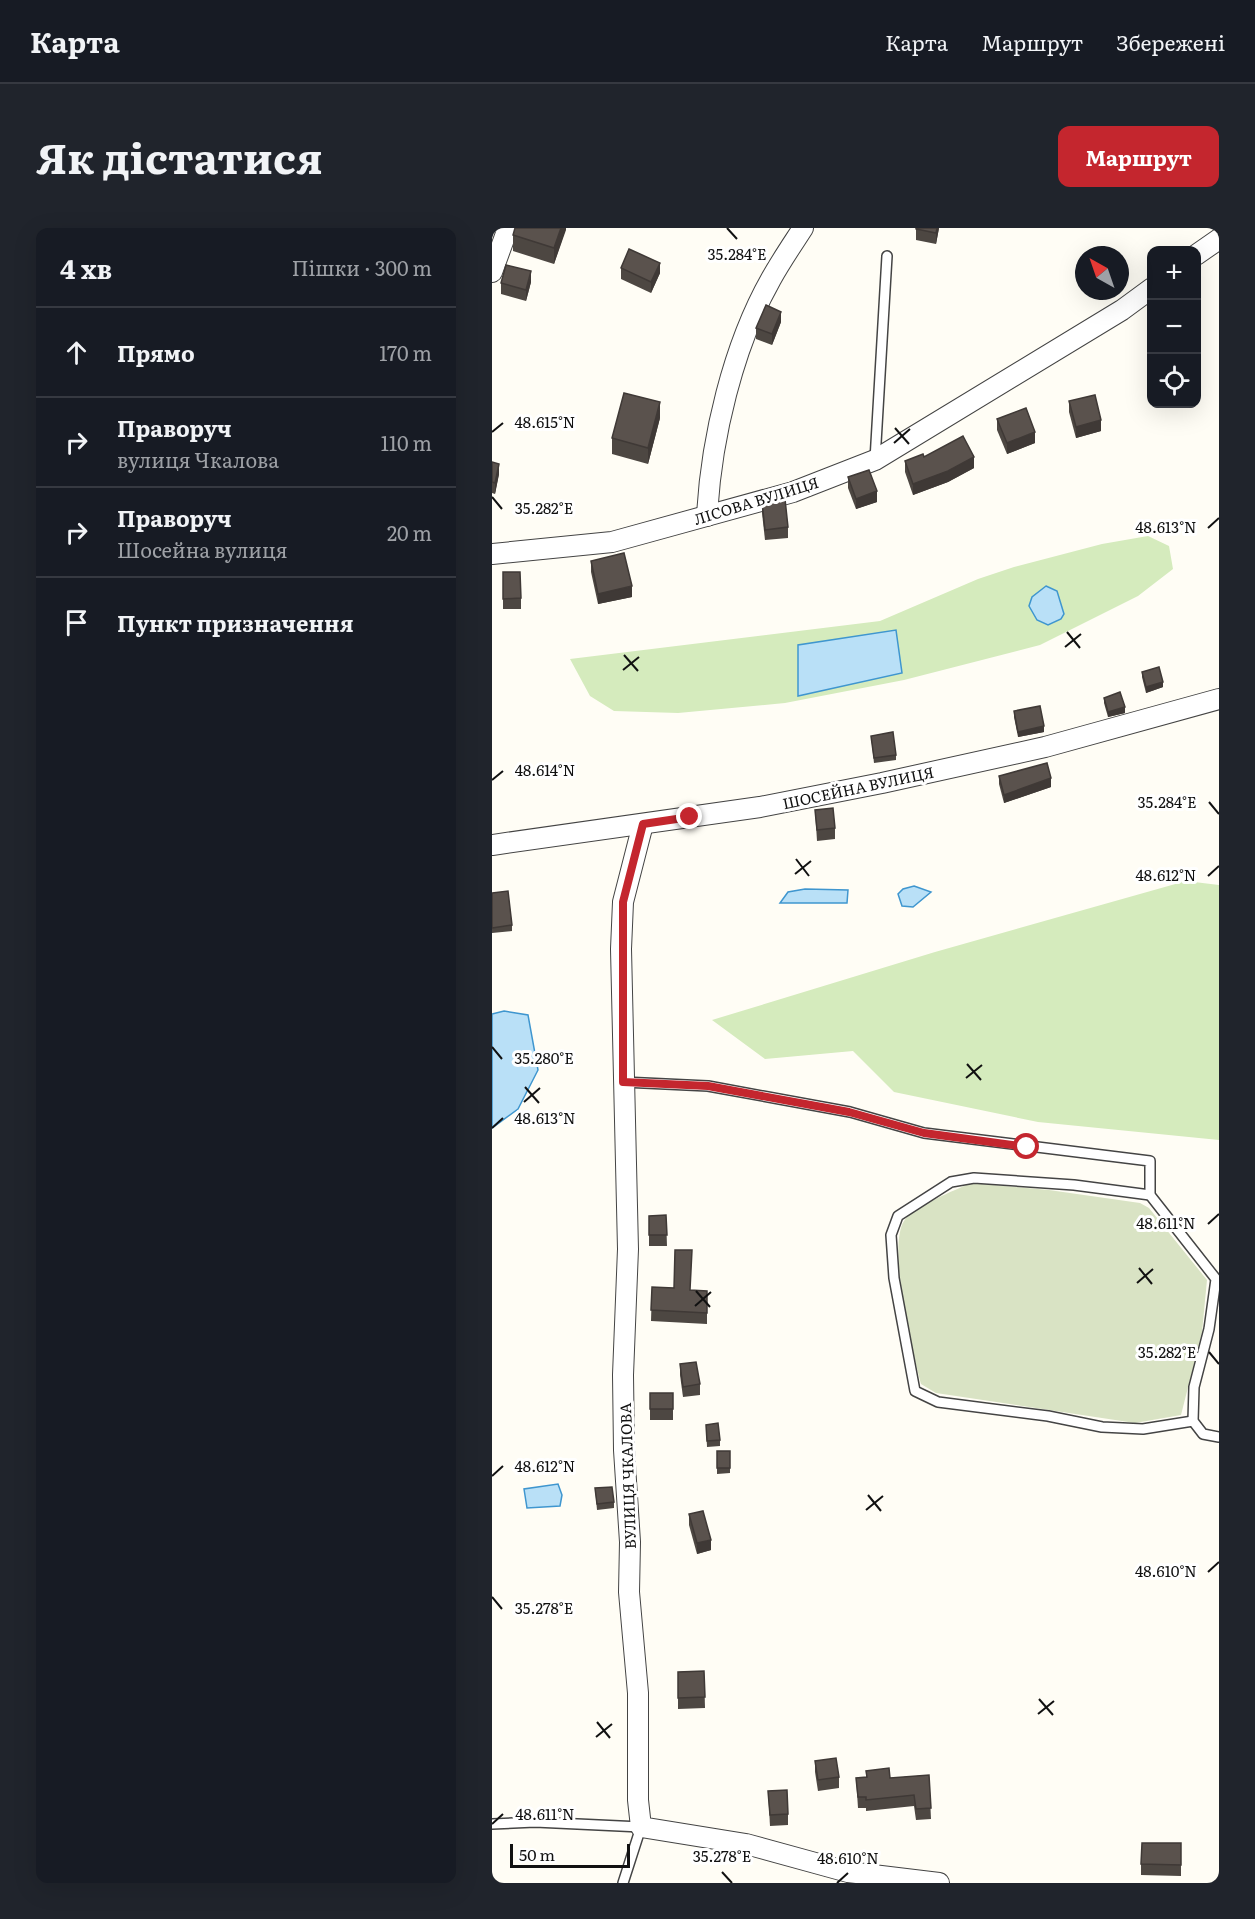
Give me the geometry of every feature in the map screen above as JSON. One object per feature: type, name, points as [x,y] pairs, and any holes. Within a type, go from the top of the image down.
[{"type":"street","points":[[492,272],[508,228]]},
{"type":"street","points":[[707,516],[709,470],[729,389],[747,332],[770,280],[803,228]]},
{"type":"street","points":[[1201,252],[1219,238]]},
{"type":"street","name":"ЛІСОВА ВУЛИЦЯ","points":[[492,554],[612,542],[792,492],[875,460],[1122,310],[1147,292]]},
{"type":"street","name":"ШОСЕЙНА ВУЛИЦЯ","points":[[492,845],[760,807],[882,783],[1045,747],[1219,699]]},
{"type":"street","name":"ВУЛИЦЯ ЧКАЛОВА","points":[[641,1827],[638,1800],[638,1693],[629,1592],[630,1542],[624,1450],[623,1375],[628,1249],[623,1082],[623,902],[643,824]]},
{"type":"street","points":[[641,1827],[746,1844],[848,1872],[939,1883]]},
{"type":"lane","points":[[875,460],[887,256]]},
{"type":"lane","points":[[623,1082],[708,1086],[849,1112],[924,1133],[1150,1161],[1150,1195],[1216,1279],[1209,1329],[1194,1387],[1193,1421],[1203,1434],[1219,1437]]},
{"type":"lane","points":[[1150,1195],[1074,1185],[974,1178],[951,1182],[922,1199],[898,1215],[891,1235],[894,1278],[906,1352],[915,1391],[938,1402],[1025,1412],[1102,1427],[1143,1429],[1193,1421]]},
{"type":"lane","points":[[492,1824],[535,1822],[641,1827],[631,1851],[623,1883]]},
{"type":"green space","points":[[1148,536],[1169,546],[1173,569],[1138,596],[1040,645],[904,680],[785,703],[678,713],[614,711],[590,696],[570,659],[880,621],[978,579],[1014,567],[1102,544]]},
{"type":"green space","points":[[1186,881],[1219,885],[1219,1140],[1038,1122],[894,1092],[853,1051],[765,1059],[712,1020],[935,952]]},
{"type":"green space","points":[[971,1183],[1049,1190],[1140,1203],[1149,1208],[1207,1280],[1202,1332],[1181,1415],[1135,1423],[936,1393],[921,1384],[903,1301],[898,1253],[900,1234],[904,1221],[916,1210]]},
{"type":"water","points":[[1046,586],[1057,591],[1064,614],[1061,619],[1048,625],[1037,620],[1029,606],[1032,597]]},
{"type":"water","points":[[896,630],[902,673],[798,696],[798,645]]},
{"type":"water","points":[[914,886],[931,892],[913,907],[902,906],[898,894],[903,889]]},
{"type":"water","points":[[805,889],[848,890],[847,903],[780,903],[788,892]]},
{"type":"water","points":[[504,1011],[528,1015],[538,1070],[518,1109],[492,1128],[492,1014]]},
{"type":"water","points":[[558,1484],[562,1495],[560,1506],[527,1508],[524,1489]]},
{"type":"building","points":[[515,228],[561,228],[554,248],[513,235]]},
{"type":"building","points":[[916,228],[937,228],[936,233]]},
{"type":"building","points":[[629,249],[660,263],[651,282],[621,268]]},
{"type":"building","points":[[506,265],[531,271],[526,290],[501,283]]},
{"type":"building","points":[[766,305],[781,312],[772,334],[756,328]]},
{"type":"building","points":[[624,393],[660,402],[648,448],[612,438]]},
{"type":"building","points":[[1095,395],[1101,420],[1076,427],[1069,401]]},
{"type":"building","points":[[1026,408],[1035,432],[1007,443],[997,419]]},
{"type":"building","points":[[963,436],[974,457],[948,471],[913,484],[905,461],[923,454],[924,457]]},
{"type":"building","points":[[492,462],[499,464],[495,483],[492,482]]},
{"type":"building","points":[[869,470],[877,491],[856,499],[848,477]]},
{"type":"building","points":[[785,499],[788,527],[765,530],[762,502]]},
{"type":"building","points":[[624,553],[632,586],[598,594],[591,561]]},
{"type":"building","points":[[503,572],[520,572],[521,598],[503,599]]},
{"type":"building","points":[[1159,667],[1163,682],[1146,687],[1142,672]]},
{"type":"building","points":[[1120,692],[1125,707],[1108,712],[1104,698]]},
{"type":"building","points":[[1040,706],[1044,726],[1018,732],[1014,711]]},
{"type":"building","points":[[893,732],[896,755],[874,758],[871,736]]},
{"type":"building","points":[[1047,763],[1051,778],[1004,795],[999,776]]},
{"type":"building","points":[[833,808],[835,828],[817,830],[815,810]]},
{"type":"building","points":[[508,891],[512,925],[492,928],[492,893]]},
{"type":"building","points":[[666,1215],[667,1235],[649,1235],[649,1216]]},
{"type":"building","points":[[675,1250],[692,1250],[690,1290],[707,1291],[707,1313],[651,1310],[652,1287],[674,1288]]},
{"type":"building","points":[[696,1362],[700,1384],[683,1387],[680,1364]]},
{"type":"building","points":[[650,1393],[673,1393],[673,1409],[650,1409]]},
{"type":"building","points":[[718,1423],[720,1440],[707,1441],[706,1425]]},
{"type":"building","points":[[717,1451],[730,1451],[730,1468],[717,1468]]},
{"type":"building","points":[[612,1487],[614,1502],[597,1504],[595,1488]]},
{"type":"building","points":[[703,1511],[711,1540],[697,1543],[689,1514]]},
{"type":"building","points":[[704,1671],[705,1697],[678,1698],[678,1672]]},
{"type":"building","points":[[836,1758],[839,1777],[818,1780],[815,1761]]},
{"type":"building","points":[[889,1768],[890,1778],[929,1775],[931,1808],[916,1809],[914,1795],[866,1800],[866,1797],[858,1797],[856,1778],[867,1777],[866,1771]]},
{"type":"building","points":[[787,1790],[788,1814],[770,1815],[768,1791]]},
{"type":"building","points":[[1142,1843],[1181,1843],[1181,1865],[1141,1864]]},
{"type":"route","points":[[690,817],[643,824],[623,902],[621,949],[623,1082],[708,1086],[849,1112],[924,1133],[1027,1147]]}]
